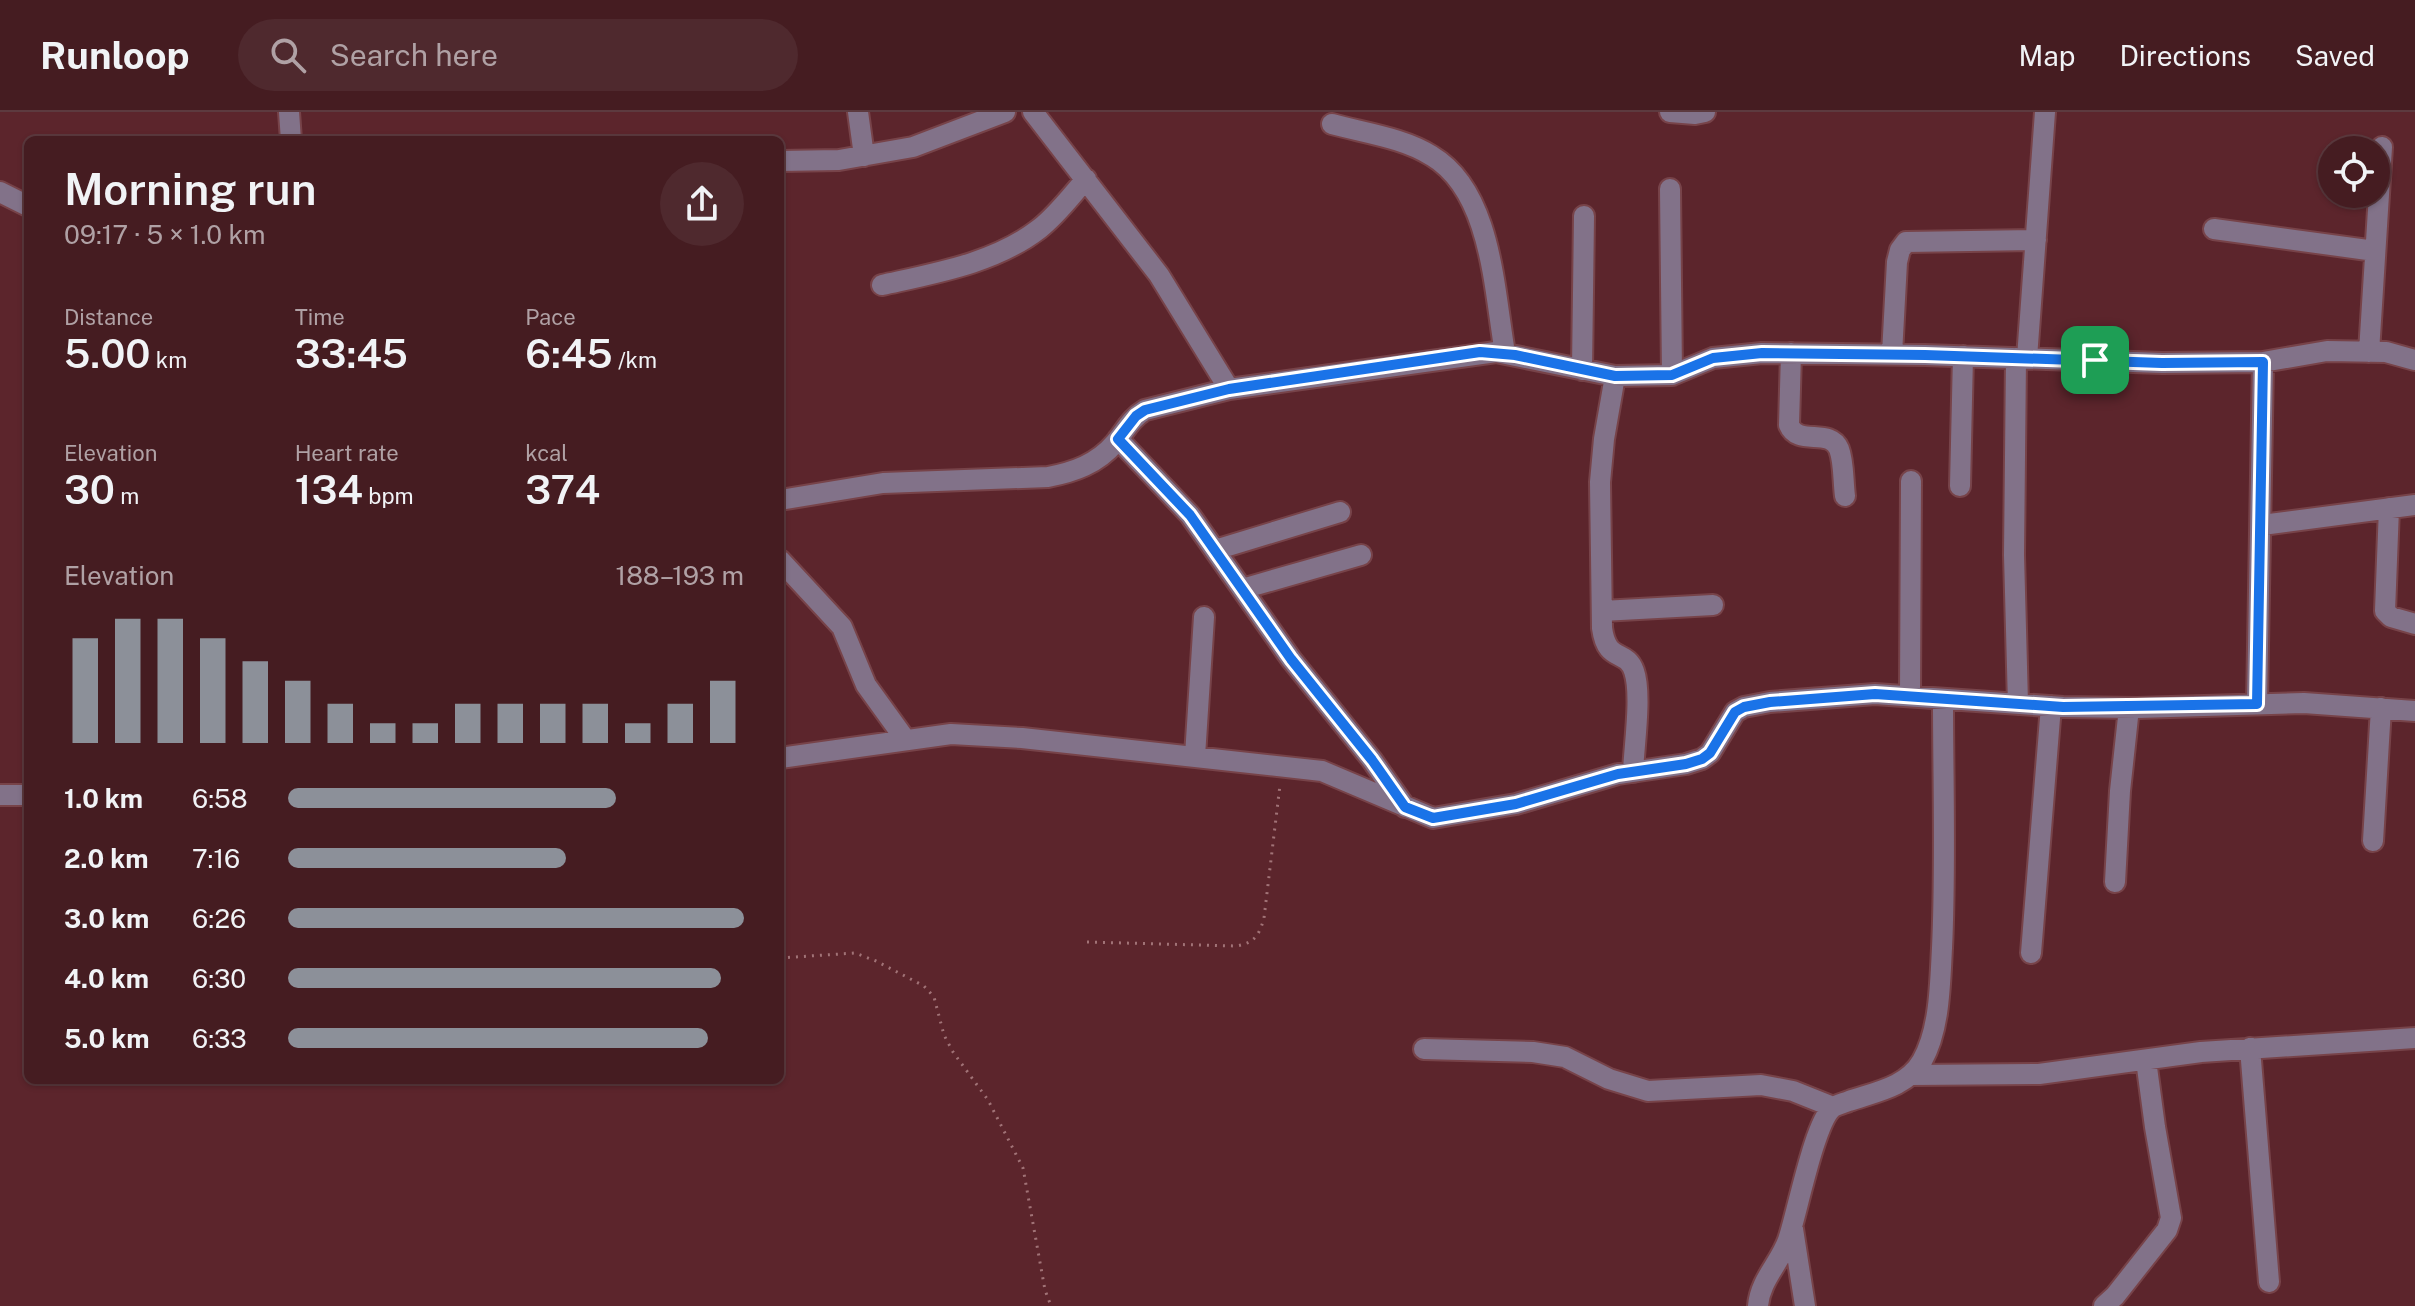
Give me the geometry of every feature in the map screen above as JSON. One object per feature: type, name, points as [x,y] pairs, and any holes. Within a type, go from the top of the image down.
[{"type":"street","points":[[289,112],[291,136]]},
{"type":"street","points":[[858,112],[864,156]]},
{"type":"street","points":[[784,161],[839,160],[913,147],[1005,112]]},
{"type":"street","points":[[1033,112],[1159,275],[1229,389]]},
{"type":"street","points":[[1670,112],[1705,112]]},
{"type":"street","points":[[2018,704],[2014,555],[2022,358],[2036,240],[2045,112]]},
{"type":"street","points":[[1332,124],[1416,147],[1445,164],[1457,178],[1478,212],[1505,353]]},
{"type":"street","points":[[882,285],[955,269],[1020,241],[1052,217],[1086,179]]},
{"type":"street","points":[[1670,189],[1672,375]]},
{"type":"street","points":[[0,192],[24,204]]},
{"type":"street","points":[[2369,352],[2378,208]]},
{"type":"street","points":[[1582,370],[1584,216]]},
{"type":"street","points":[[2214,229],[2375,251]]},
{"type":"street","points":[[1892,354],[1897,262],[1906,242],[1919,239],[2036,240]]},
{"type":"street","points":[[784,499],[883,483],[1048,477],[1072,472],[1097,460],[1145,410],[1229,389],[1480,352],[1505,353],[1615,376],[1672,375],[1713,358],[1791,353],[2162,363],[2263,362],[2327,351],[2386,352],[2415,360]]},
{"type":"street","points":[[1791,353],[1789,425],[1799,436],[1835,441],[1840,450],[1845,496]]},
{"type":"street","points":[[1960,486],[1963,356]]},
{"type":"street","points":[[2257,704],[2263,362]]},
{"type":"street","points":[[1615,376],[1600,482],[1602,611],[1604,642],[1610,651],[1633,667],[1637,683],[1633,772]]},
{"type":"street","points":[[1118,439],[1190,515],[1291,659],[1372,760],[1405,807]]},
{"type":"street","points":[[1910,696],[1911,481]]},
{"type":"street","points":[[2262,525],[2415,505]]},
{"type":"street","points":[[2389,508],[2385,611],[2391,617],[2415,624]]},
{"type":"street","points":[[1215,550],[1340,512]]},
{"type":"street","points":[[1242,589],[1361,555]]},
{"type":"street","points":[[784,564],[842,627],[866,685],[905,739]]},
{"type":"street","points":[[1602,611],[1713,605]]},
{"type":"street","points":[[1195,756],[1204,617]]},
{"type":"street","points":[[784,757],[905,739],[984,734],[1282,765],[1336,775],[1433,818],[1516,804],[1633,772],[1702,759],[1710,753],[1735,712],[1770,702],[1875,694],[2051,706],[2129,708],[2304,703],[2415,711]]},
{"type":"street","points":[[1758,1306],[1765,1282],[1783,1252],[1825,1119],[1833,1107],[1898,1084],[1911,1075],[1922,1061],[1932,1032],[1941,975],[1945,896],[1943,699]]},
{"type":"street","points":[[2031,953],[2051,706]]},
{"type":"street","points":[[2115,882],[2129,708]]},
{"type":"street","points":[[2373,841],[2381,708]]},
{"type":"street","points":[[0,795],[24,795]]},
{"type":"street","points":[[1911,1075],[2039,1074],[2250,1048],[2415,1038]]},
{"type":"street","points":[[2250,1048],[2269,1282]]},
{"type":"street","points":[[1424,1049],[1533,1052],[1565,1057],[1609,1079],[1648,1091],[1761,1085],[1793,1091],[1833,1107]]},
{"type":"street","points":[[2104,1306],[2167,1230],[2171,1218],[2146,1060]]},
{"type":"street","points":[[1792,1225],[1805,1306]]},
{"type":"path","points":[[1087,942],[1236,946],[1254,940],[1264,918],[1282,765]]},
{"type":"path","points":[[784,958],[855,953],[924,986],[934,997],[944,1035],[988,1100],[1023,1168],[1045,1290],[1051,1306]]},
{"type":"route","points":[[1480,352],[1515,355],[1615,376],[1672,375],[1713,358],[1762,353],[2095,360],[2263,362],[2257,704],[2063,707],[1875,694],[1770,702],[1735,712],[1710,753],[1702,759],[1618,774],[1516,804],[1433,818],[1405,807],[1372,760],[1291,659],[1190,515],[1118,439],[1136,416],[1145,410],[1229,389],[1480,352]]}]
